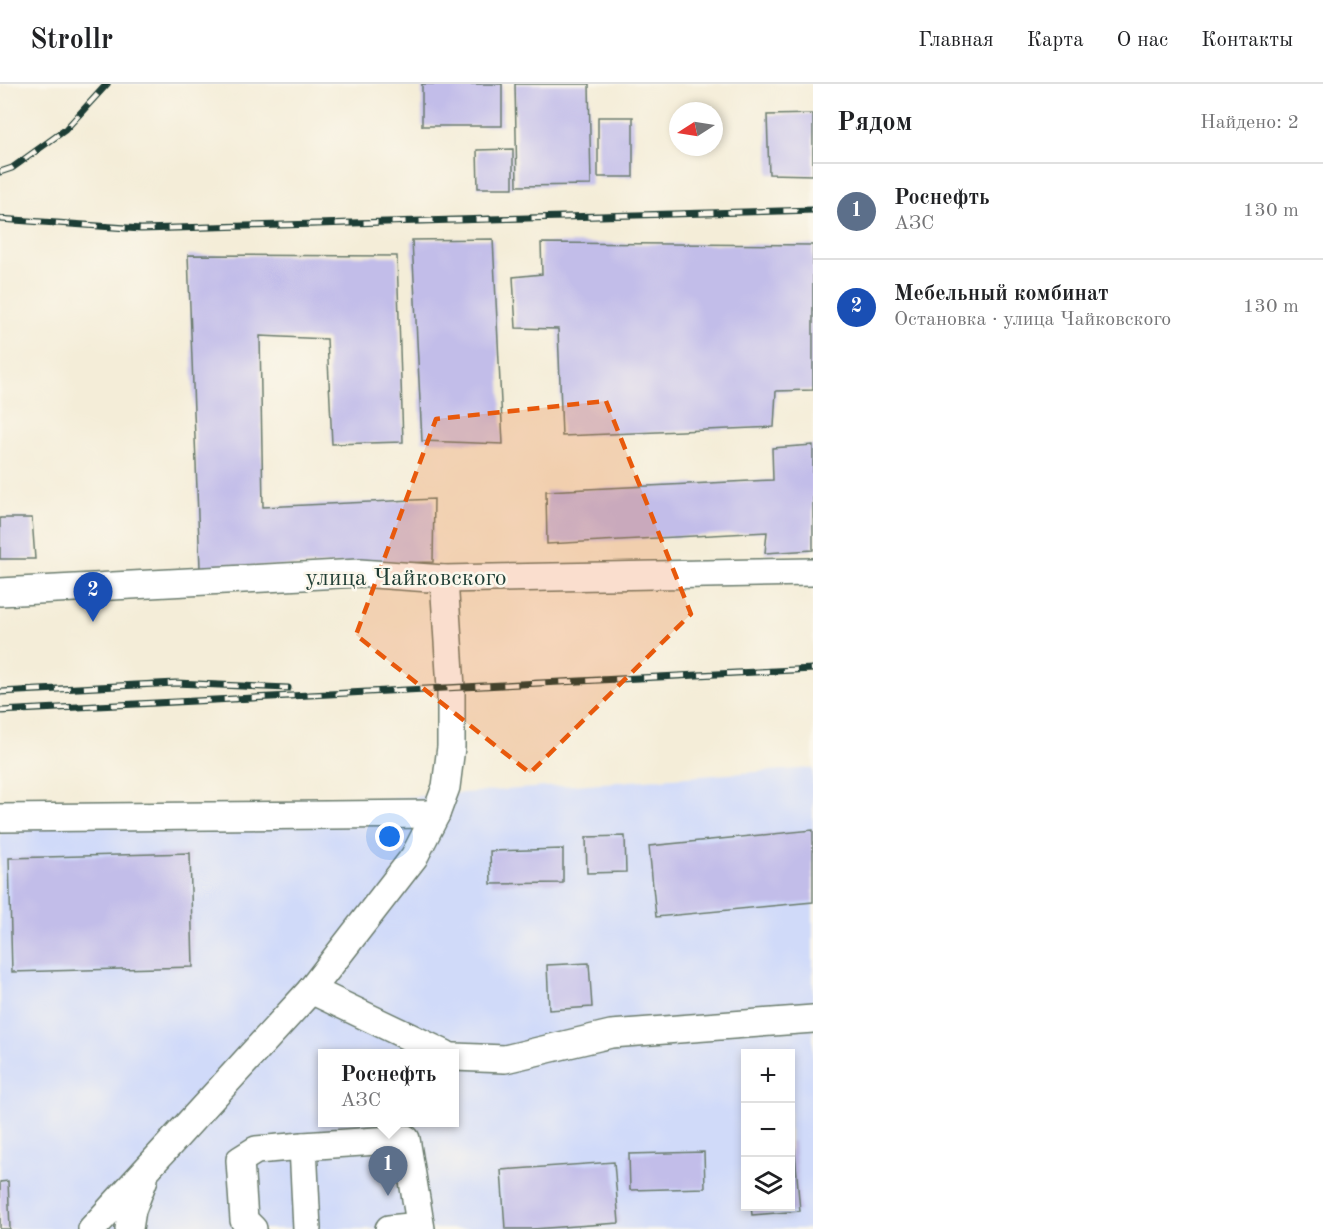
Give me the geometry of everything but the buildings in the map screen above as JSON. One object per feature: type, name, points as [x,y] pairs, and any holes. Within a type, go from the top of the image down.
[{"type":"street","name":"улица Чайковского","points":[[0,592],[359,573],[444,579],[813,572]]},
{"type":"street","points":[[92,1229],[311,990],[414,857],[436,814],[446,787],[452,747],[451,688],[444,579]]},
{"type":"street","points":[[0,818],[436,814]]},
{"type":"street","points":[[311,990],[436,1049]]},
{"type":"street","points":[[459,1057],[505,1059],[610,1034],[813,1019]]},
{"type":"street","points":[[253,1229],[244,1220],[240,1161],[256,1150],[406,1138],[420,1228],[389,1229]]},
{"type":"street","points":[[303,1146],[307,1229]]},
{"type":"street","points":[[129,1229],[132,1210],[148,1170]]},
{"type":"highlighted area","points":[[606,401],[691,614],[530,773],[356,635],[436,419]]},
{"type":"shaded area","points":[[813,768],[813,1229],[0,1229],[0,826]]},
{"type":"railway","points":[[0,172],[12,168],[65,130],[107,84]]},
{"type":"railway","points":[[0,219],[141,229],[813,210]]},
{"type":"railway","points":[[0,711],[813,669]]},
{"type":"railway","points":[[0,692],[176,683],[288,688]]},
{"type":"place","name":"Мебельный комбинат","points":[[93,622]]},
{"type":"place","name":"Роснефть","points":[[388,1196]]}]
